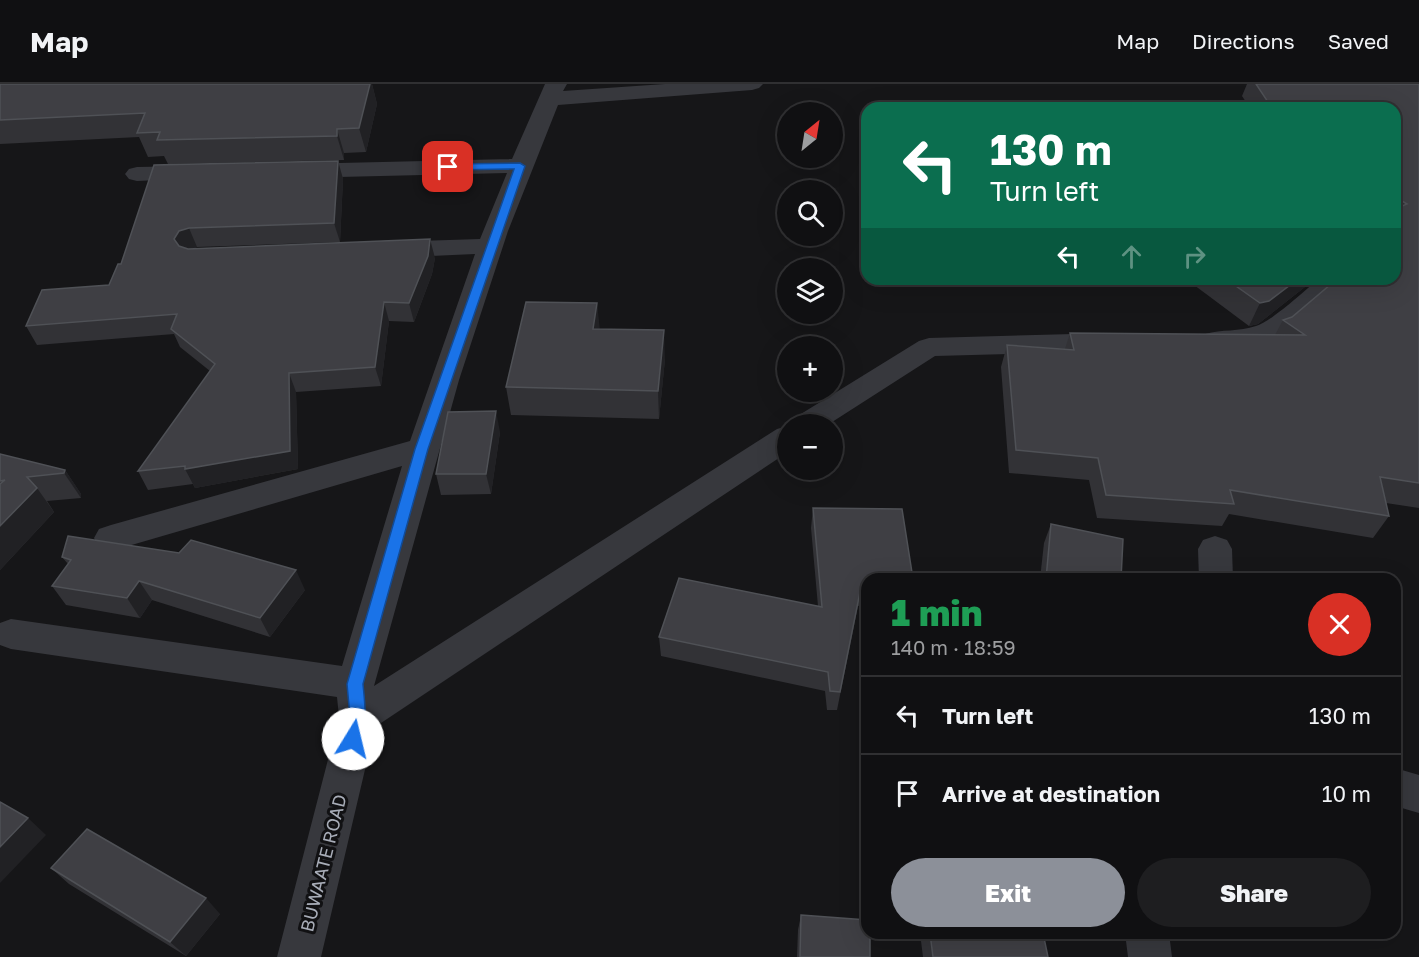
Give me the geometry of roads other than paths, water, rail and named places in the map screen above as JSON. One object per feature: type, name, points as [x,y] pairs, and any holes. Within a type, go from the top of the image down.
[{"type":"street","points":[[553,92],[752,84]]},
{"type":"street","name":"BUWAATE ROAD","points":[[299,957],[357,701],[421,449],[490,246],[520,166],[553,92]]},
{"type":"street","points":[[280,171],[520,166]]},
{"type":"street","points":[[137,174],[220,172]]},
{"type":"street","points":[[361,251],[490,246]]},
{"type":"street","points":[[1192,341],[1239,340],[1269,332],[1328,285]]},
{"type":"street","points":[[823,414],[929,347],[1134,342]]},
{"type":"street","points":[[11,634],[357,701],[777,444]]},
{"type":"street","points":[[111,538],[421,449]]},
{"type":"street","points":[[1401,789],[1419,794]]},
{"type":"street","points":[[1148,939],[1150,957]]}]
